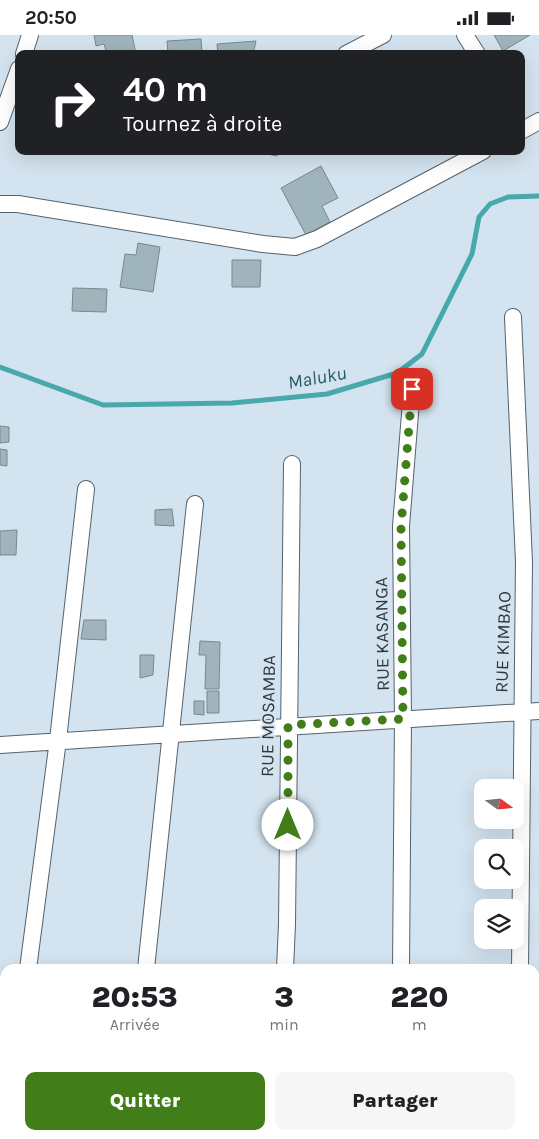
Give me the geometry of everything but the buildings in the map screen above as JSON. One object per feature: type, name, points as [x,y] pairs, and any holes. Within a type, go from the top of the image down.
[{"type":"street","points":[[25,50],[30,35]]},
{"type":"street","points":[[354,50],[383,35]]},
{"type":"street","points":[[465,35],[474,50]]},
{"type":"street","points":[[0,122],[15,80]]},
{"type":"street","points":[[525,129],[539,121]]},
{"type":"street","points":[[0,204],[18,204],[245,241],[295,247],[317,239],[475,155]]},
{"type":"street","name":"RUE KIMBAO","points":[[513,317],[524,562],[521,712],[520,964]]},
{"type":"street","name":"RUE KASANGA","points":[[401,964],[403,719],[401,527],[412,389]]},
{"type":"street","name":"RUE MOSAMBA","points":[[285,964],[292,465]]},
{"type":"street","points":[[29,964],[58,740],[86,489]]},
{"type":"street","points":[[147,964],[196,504]]},
{"type":"street","points":[[0,745],[288,725],[539,711]]},
{"type":"waterway","name":"Maluku","points":[[0,367],[103,405],[232,403],[327,394],[397,373],[422,354],[472,254],[479,217],[490,204],[508,197],[539,196]]},
{"type":"route","points":[[288,825],[288,725],[403,719],[401,527],[412,389]]}]
